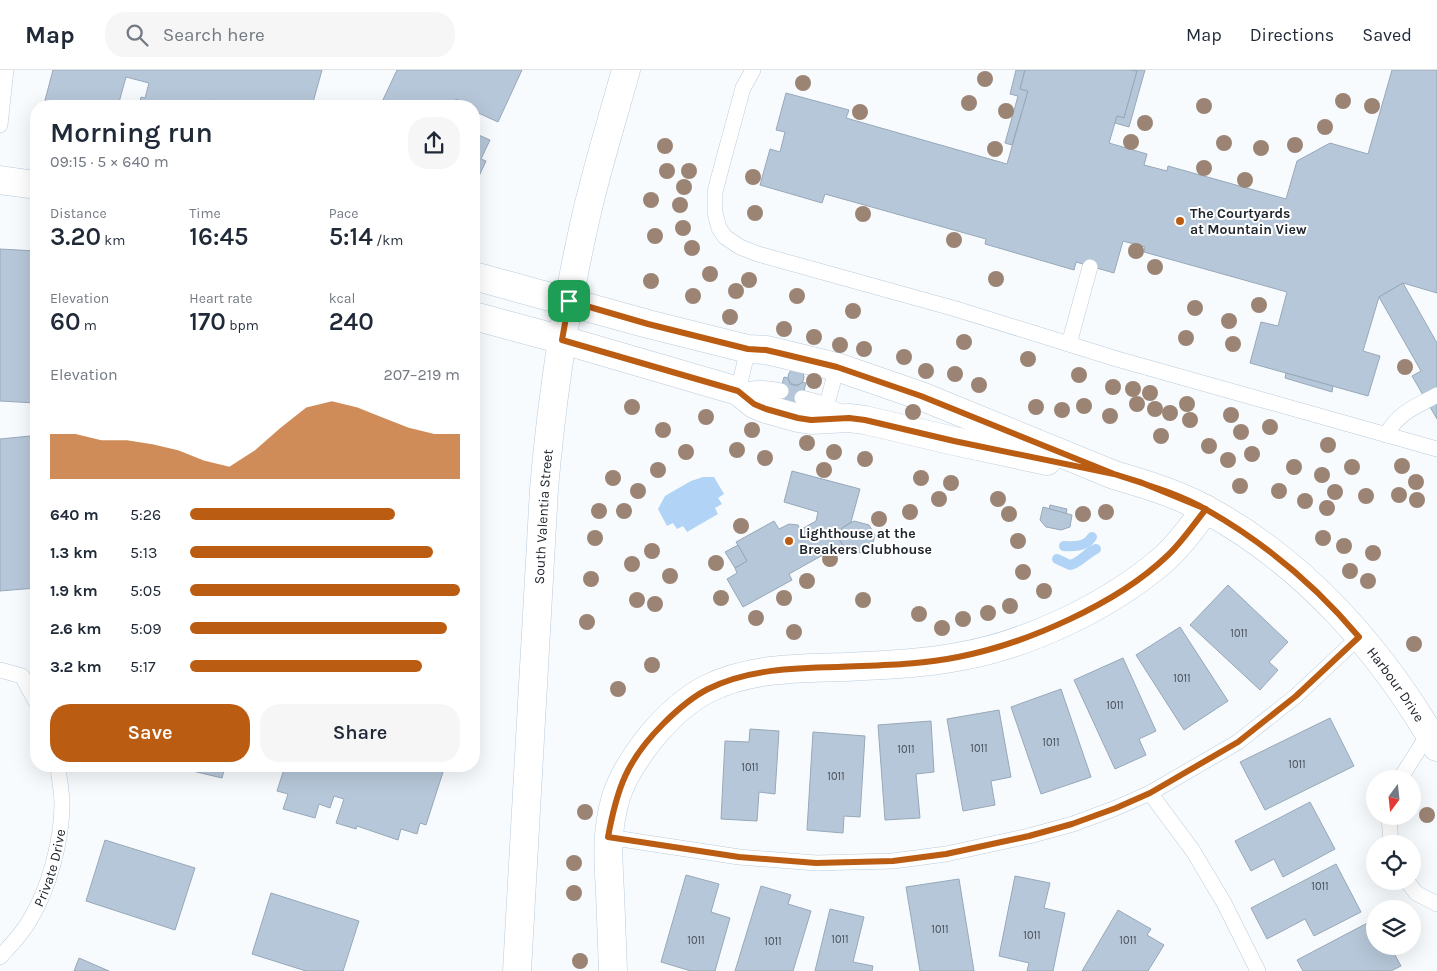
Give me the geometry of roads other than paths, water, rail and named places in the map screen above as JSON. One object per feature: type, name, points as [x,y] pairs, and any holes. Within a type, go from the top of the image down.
[{"type":"street","name":"South Valentia Street","points":[[517,971],[544,489],[551,414],[562,340],[588,206],[626,70]]},
{"type":"street","points":[[0,180],[30,184]]},
{"type":"street","name":"Harbour Drive","points":[[480,278],[648,324],[748,349],[766,350],[837,367],[921,396],[1206,509],[1270,551],[1324,599],[1359,637],[1390,676],[1433,740]]},
{"type":"street","name":"Harbour Drive","points":[[480,318],[738,391],[748,401],[766,409],[811,420],[825,413],[857,418],[954,441],[1114,474]]},
{"type":"street","points":[[612,971],[608,837],[620,785],[634,760],[670,716],[707,689],[744,676],[802,668],[895,665],[923,662],[958,657],[1019,641],[1086,611],[1133,582],[1169,555],[1206,509]]},
{"type":"lane","points":[[0,124],[6,70]]},
{"type":"lane","points":[[753,70],[742,93],[715,192],[716,219],[725,237],[733,244],[758,254],[956,309],[1069,344],[1437,449]]},
{"type":"lane","points":[[1069,344],[1090,267]]},
{"type":"lane","points":[[748,349],[738,391],[751,388],[781,391]]},
{"type":"lane","points":[[802,398],[825,413],[837,367]]},
{"type":"lane","points":[[1386,435],[1391,426],[1403,413],[1437,395]]},
{"type":"lane","points":[[608,837],[688,850],[776,861],[816,863],[893,861],[946,854],[1029,836],[1099,814],[1150,793],[1238,742],[1296,696],[1359,637]]},
{"type":"lane","points":[[0,670],[22,676],[30,691]]},
{"type":"lane","name":"Harbour Drive","points":[[1408,770],[1433,740]]},
{"type":"lane","name":"Private Drive","points":[[0,957],[30,920],[46,887],[61,820],[62,804],[59,772]]},
{"type":"lane","points":[[1150,793],[1193,851],[1224,903],[1258,971]]},
{"type":"lane","points":[[1414,890],[1437,904]]},
{"type":"water","points":[[703,477],[714,477],[724,494],[718,498],[722,504],[715,508],[718,514],[687,532],[683,526],[677,529],[673,523],[667,526],[658,509],[665,496],[691,481]]},
{"type":"waterway","points":[[1064,546],[1083,545],[1092,537]]},
{"type":"waterway","points":[[1057,559],[1070,565],[1096,549]]},
{"type":"place","name":"The Courtyards at Mountain View","points":[[1180,221]]},
{"type":"place","name":"Lighthouse at the Breakers Clubhouse","points":[[789,541]]}]
